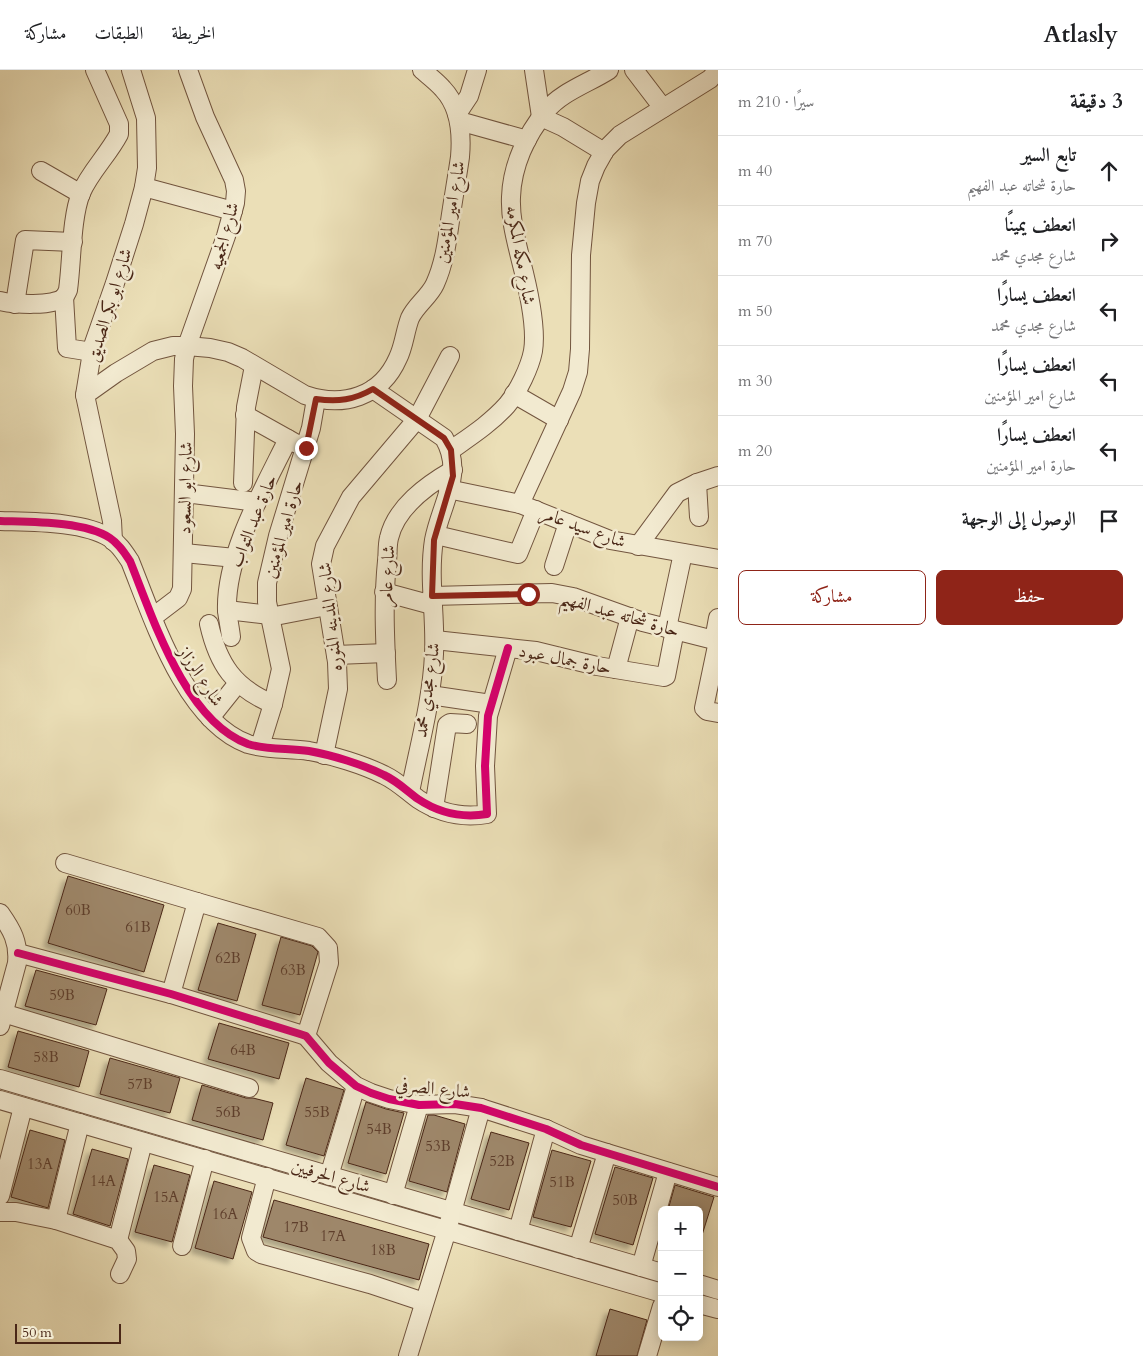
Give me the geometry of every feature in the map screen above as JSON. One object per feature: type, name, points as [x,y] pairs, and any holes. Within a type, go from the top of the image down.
[{"type":"street","points":[[73,242],[26,240],[7,303],[57,301],[64,297],[68,290],[73,242],[75,217],[81,194],[119,134],[119,124],[95,70]]},
{"type":"street","name":"شارع ابو بكر الصديق","points":[[113,541],[110,511],[85,395],[96,336],[115,283],[144,187],[147,168],[146,118],[131,70]]},
{"type":"street","name":"شارع الجمعيه","points":[[187,346],[213,276],[233,211],[236,191],[234,180],[205,117],[188,70]]},
{"type":"street","name":"شارع امير المؤمنين","points":[[85,395],[116,373],[153,351],[172,346],[210,348],[228,352],[305,395],[316,399],[346,400],[360,396],[373,389],[385,378],[394,366],[414,311],[434,287],[444,262],[460,157],[461,142],[458,118],[444,90],[422,70]]},
{"type":"street","points":[[477,70],[469,96],[458,118],[527,140]]},
{"type":"street","points":[[534,70],[542,117],[563,127],[604,152]]},
{"type":"street","name":"شارع مكه المكرمه","points":[[451,450],[486,425],[508,404],[523,379],[533,350],[532,318],[526,280],[513,227],[511,197],[516,164],[527,140],[547,109],[567,94],[609,70]]},
{"type":"street","points":[[634,70],[663,108]]},
{"type":"street","points":[[436,535],[518,554],[528,507],[578,372],[581,255],[590,181],[604,152],[620,135],[710,79],[718,70]]},
{"type":"street","points":[[41,171],[81,194]]},
{"type":"street","points":[[144,187],[233,211]]},
{"type":"street","points":[[64,297],[67,348],[92,352]]},
{"type":"street","name":"شارع ابو السعود","points":[[152,617],[178,598],[181,593],[185,493],[183,386],[187,346]]},
{"type":"street","name":"شارع المدينه المنوره","points":[[324,755],[338,689],[336,655],[321,564],[326,546],[351,497],[417,419],[450,356]]},
{"type":"street","points":[[243,483],[245,415],[254,366]]},
{"type":"street","points":[[373,389],[444,438],[451,450]]},
{"type":"street","points":[[514,394],[559,420]]},
{"type":"street","name":"حارة امير المؤمنين","points":[[260,746],[281,669],[266,594],[269,575],[278,536],[306,448],[316,399]]},
{"type":"street","points":[[245,415],[306,448]]},
{"type":"street","name":"حارة عبد التواب","points":[[231,637],[227,610],[230,580],[235,558],[257,502],[288,438]]},
{"type":"street","name":"شارع مجدي محمد","points":[[410,792],[433,675],[432,600],[436,535],[453,476],[451,450]]},
{"type":"street","name":"شارع عامر","points":[[387,680],[384,592],[389,538],[396,522],[408,505],[425,488],[453,470]]},
{"type":"street","points":[[638,546],[677,493],[697,483],[718,476]]},
{"type":"street","points":[[697,483],[699,517]]},
{"type":"street","name":"شارع سيد عامر","points":[[448,489],[528,507],[610,540],[718,559]]},
{"type":"street","points":[[185,493],[257,502]]},
{"type":"street","name":"شارع الرزاز","points":[[0,521],[71,525],[109,537],[121,548],[130,561],[168,653],[192,694],[210,718],[229,733],[248,744],[309,751],[324,755],[385,775],[434,808],[452,814],[475,816],[487,814],[485,766],[490,704]]},
{"type":"street","points":[[554,566],[568,523]]},
{"type":"street","points":[[184,553],[235,558]]},
{"type":"street","points":[[671,629],[683,553]]},
{"type":"street","name":"حارة شحاته عبد الفهيم","points":[[384,592],[432,600],[552,594],[573,597],[630,617],[716,640]]},
{"type":"street","points":[[227,610],[270,616],[327,606]]},
{"type":"street","points":[[616,669],[630,617]]},
{"type":"street","points":[[718,618],[704,708],[707,712],[718,713]]},
{"type":"street","points":[[209,624],[214,646],[224,666],[238,683],[260,699],[273,704]]},
{"type":"street","name":"حارة جمال عبود","points":[[434,640],[536,651],[597,666],[665,677],[671,629]]},
{"type":"street","points":[[430,695],[490,704],[508,648]]},
{"type":"street","points":[[336,655],[386,653]]},
{"type":"street","points":[[210,718],[238,683]]},
{"type":"street","points":[[434,808],[447,725],[450,723],[467,724]]},
{"type":"street","points":[[18,953],[171,994],[306,1036],[330,963],[328,948],[318,937],[65,864]]},
{"type":"street","points":[[171,994],[197,902]]},
{"type":"street","points":[[0,913],[13,931],[18,953],[2,1020],[249,1088]]},
{"type":"street","name":"شارع الصرفي","points":[[306,1036],[329,1063],[356,1086],[371,1093],[389,1099],[419,1104],[455,1104],[481,1108],[546,1129],[581,1145],[718,1187]]},
{"type":"street","name":"شارع الحرفيين","points":[[0,1079],[658,1272]]},
{"type":"street","points":[[329,1176],[356,1086]]},
{"type":"street","name":"شارع الحرفيين","points":[[0,1100],[658,1292]]},
{"type":"street","points":[[393,1195],[419,1104]]},
{"type":"street","points":[[0,1196],[23,1107]]},
{"type":"street","points":[[408,1356],[448,1230],[481,1108]]},
{"type":"street","points":[[56,1220],[80,1123]]},
{"type":"street","points":[[518,1231],[546,1129]]},
{"type":"street","points":[[118,1240],[144,1142]]},
{"type":"street","points":[[578,1249],[607,1153]]},
{"type":"street","points":[[182,1246],[205,1160]]},
{"type":"street","points":[[641,1267],[668,1172]]},
{"type":"street","points":[[267,1177],[251,1238],[256,1250],[261,1254],[370,1284],[424,1302]]},
{"type":"street","points":[[0,1212],[16,1212],[56,1220],[118,1240],[126,1250],[127,1260],[120,1274]]},
{"type":"street","points":[[703,1305],[718,1309]]},
{"type":"street","points":[[647,1356],[658,1319]]},
{"type":"building","points":[[68,876],[164,905],[144,972],[48,943]]},
{"type":"building","points":[[218,923],[256,934],[237,1001],[198,990]]},
{"type":"building","points":[[281,937],[312,946],[318,952],[300,1015],[262,1005]]},
{"type":"building","points":[[36,970],[107,989],[96,1025],[25,1006]]},
{"type":"building","points":[[219,1023],[289,1043],[279,1079],[208,1059]]},
{"type":"building","points":[[18,1031],[89,1051],[79,1087],[8,1067]]},
{"type":"building","points":[[110,1058],[180,1078],[170,1113],[100,1094]]},
{"type":"building","points":[[306,1078],[344,1090],[324,1156],[286,1145]]},
{"type":"building","points":[[202,1085],[246,1098],[273,1103],[263,1140],[192,1120]]},
{"type":"building","points":[[366,1102],[404,1113],[386,1174],[348,1163]]},
{"type":"building","points":[[428,1115],[465,1124],[447,1192],[409,1181]]},
{"type":"building","points":[[30,1130],[65,1140],[48,1208],[11,1197]]},
{"type":"building","points":[[491,1132],[529,1143],[509,1210],[471,1199]]},
{"type":"building","points":[[92,1149],[128,1159],[110,1226],[73,1214]]},
{"type":"building","points":[[552,1150],[591,1161],[571,1227],[533,1217]]},
{"type":"building","points":[[154,1165],[190,1175],[172,1242],[135,1232]]},
{"type":"building","points":[[615,1167],[653,1178],[633,1245],[595,1234]]},
{"type":"building","points":[[214,1181],[252,1192],[233,1259],[195,1248]]},
{"type":"building","points":[[675,1185],[714,1197],[703,1232],[703,1206],[669,1206]]},
{"type":"building","points":[[274,1200],[429,1244],[419,1280],[263,1237]]},
{"type":"building","points":[[610,1309],[647,1320],[637,1356],[596,1356]]},
{"type":"cycle path","points":[[0,521],[72,525],[99,532],[116,543],[130,561],[161,638],[189,691],[206,714],[226,732],[255,746],[309,751],[358,764],[389,777],[418,799],[443,811],[460,815],[487,814],[485,766],[488,716],[508,648]]},
{"type":"cycle path","points":[[18,953],[171,994],[306,1036],[329,1063],[356,1086],[371,1093],[419,1105],[455,1104],[481,1108],[546,1129],[581,1145],[718,1187]]},
{"type":"route","points":[[306,448],[316,399],[346,400],[360,396],[373,389],[444,438],[451,450],[453,476],[434,540],[432,596],[528,594]]}]
